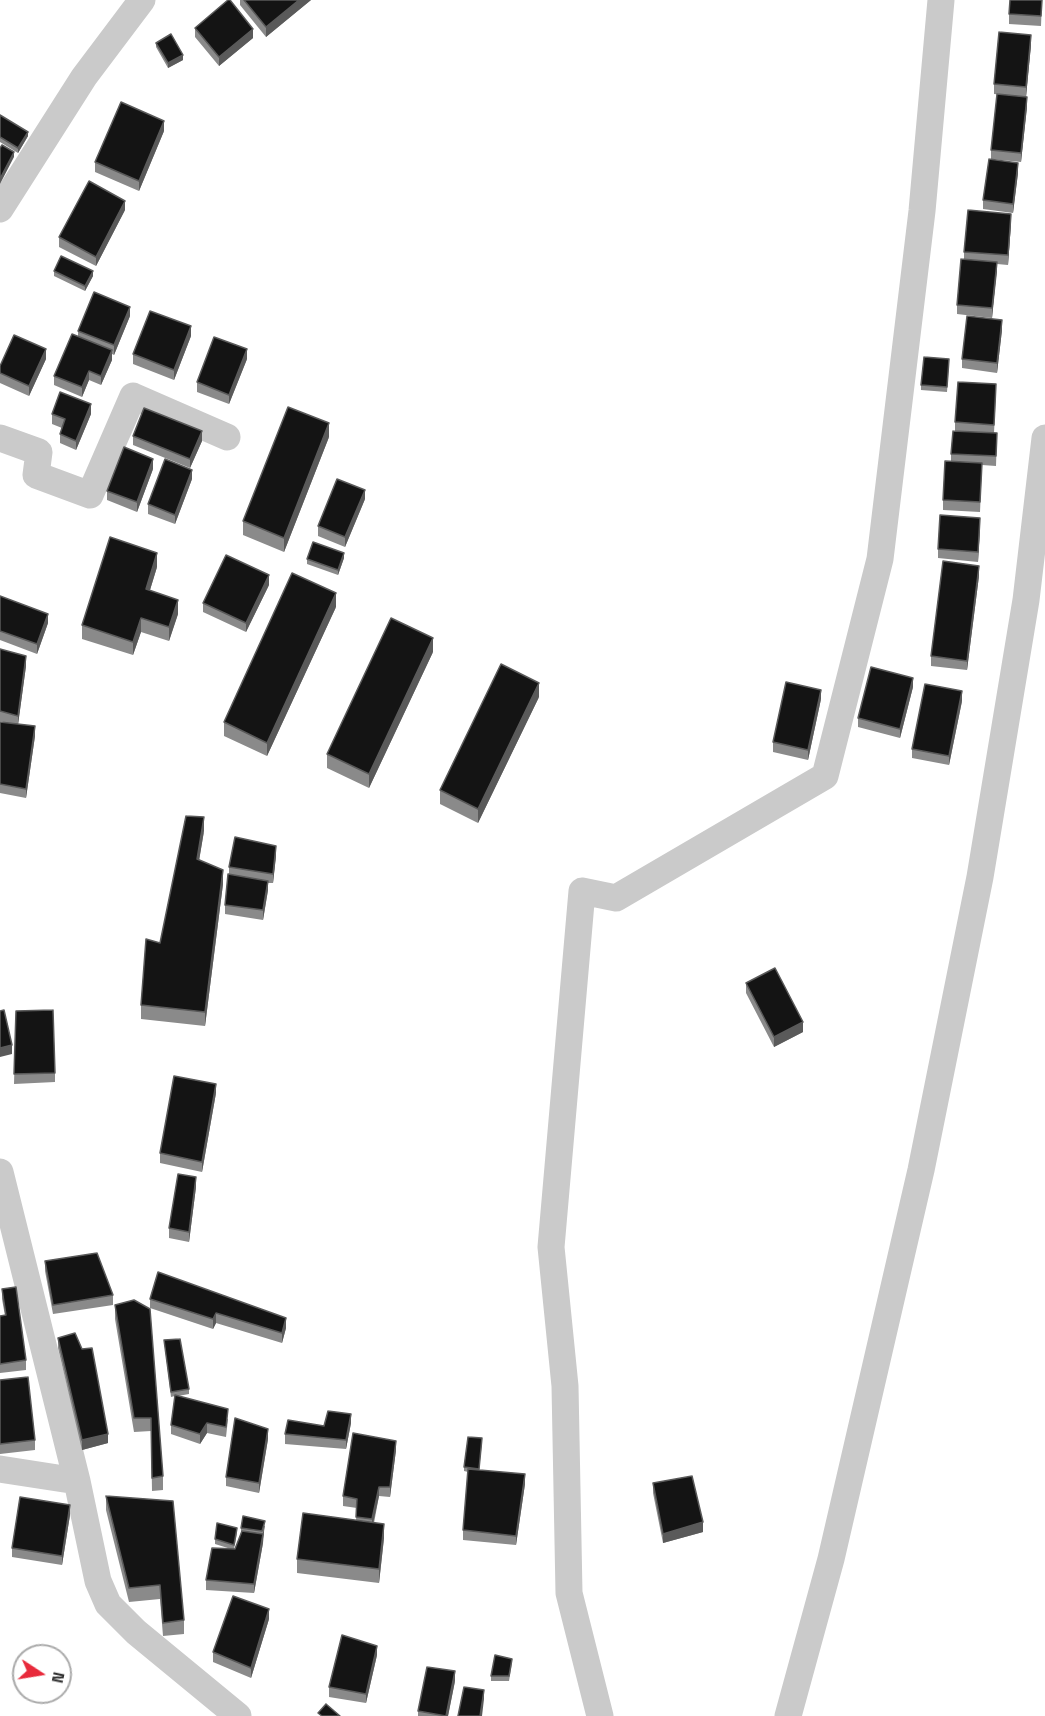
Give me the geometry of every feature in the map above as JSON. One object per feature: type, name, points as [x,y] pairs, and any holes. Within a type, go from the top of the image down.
[{"type":"street","points":[[0,209],[84,77],[142,0]]},
{"type":"street","points":[[600,1716],[569,1593],[565,1386],[551,1246],[582,891],[616,898],[825,776],[880,559],[922,211],[941,0]]},
{"type":"street","points":[[0,438],[39,452],[36,475],[90,495],[133,396],[227,437]]},
{"type":"street","points":[[788,1716],[834,1547],[902,1260],[940,1076],[980,877],[1024,612],[1045,438]]},
{"type":"street","points":[[0,1172],[77,1481],[98,1581],[108,1604],[136,1632],[238,1716]]},
{"type":"street","points":[[0,1469],[77,1481]]},
{"type":"building","points":[[228,0],[253,29],[219,57],[195,28]]},
{"type":"building","points":[[244,0],[299,0],[266,27]]},
{"type":"building","points":[[1010,0],[1042,0],[1041,16],[1009,14]]},
{"type":"building","points":[[999,32],[1031,35],[1026,87],[994,84]]},
{"type":"building","points":[[171,34],[183,55],[168,63],[156,43]]},
{"type":"building","points":[[997,94],[1027,97],[1021,153],[991,150]]},
{"type":"building","points":[[121,102],[164,121],[139,181],[95,162]]},
{"type":"building","points":[[0,115],[28,132],[18,148],[0,137]]},
{"type":"building","points":[[2,145],[14,152],[0,179],[0,148]]},
{"type":"building","points":[[989,159],[1018,163],[1013,204],[983,200]]},
{"type":"building","points":[[89,181],[125,201],[96,257],[59,237]]},
{"type":"building","points":[[968,210],[1011,214],[1008,255],[964,252]]},
{"type":"building","points":[[61,256],[93,271],[85,286],[54,271]]},
{"type":"building","points":[[961,259],[997,262],[992,308],[957,305]]},
{"type":"building","points":[[94,292],[130,307],[114,345],[78,331]]},
{"type":"building","points":[[150,311],[191,326],[174,370],[133,354]]},
{"type":"building","points":[[967,316],[1002,320],[997,363],[962,359]]},
{"type":"building","points":[[72,334],[112,350],[101,376],[89,371],[82,387],[54,376]]},
{"type":"building","points":[[14,335],[46,349],[29,386],[0,373],[0,366]]},
{"type":"building","points":[[214,337],[247,349],[229,395],[197,382]]},
{"type":"building","points":[[924,357],[949,359],[947,387],[921,385]]},
{"type":"building","points":[[958,382],[996,384],[994,425],[955,422]]},
{"type":"building","points":[[60,392],[91,404],[76,441],[60,434],[65,419],[52,414]]},
{"type":"building","points":[[288,407],[329,423],[284,538],[243,521]]},
{"type":"building","points":[[144,408],[202,431],[190,459],[133,436]]},
{"type":"building","points":[[953,431],[997,433],[996,456],[951,454]]},
{"type":"building","points":[[124,447],[153,459],[137,502],[107,491]]},
{"type":"building","points":[[165,459],[192,470],[175,515],[148,504]]},
{"type":"building","points":[[945,461],[982,463],[980,502],[943,500]]},
{"type":"building","points":[[337,479],[365,490],[345,537],[318,526]]},
{"type":"building","points":[[940,515],[980,518],[978,552],[938,549]]},
{"type":"building","points":[[110,537],[157,553],[146,589],[178,600],[169,627],[141,618],[133,642],[82,625]]},
{"type":"building","points":[[313,542],[344,553],[338,570],[307,559]]},
{"type":"building","points":[[226,555],[269,575],[246,623],[203,603]]},
{"type":"building","points":[[943,561],[979,566],[967,661],[931,656]]},
{"type":"building","points":[[292,573],[336,593],[267,743],[224,722]]},
{"type":"building","points":[[0,596],[48,614],[37,644],[0,631]]},
{"type":"building","points":[[391,618],[433,638],[369,774],[327,754]]},
{"type":"building","points":[[0,649],[26,656],[18,716],[0,711]]},
{"type":"building","points":[[501,664],[539,683],[478,809],[440,790]]},
{"type":"building","points":[[871,667],[913,678],[900,729],[858,718]]},
{"type":"building","points":[[786,682],[821,690],[808,750],[773,742]]},
{"type":"building","points":[[925,684],[962,691],[949,756],[912,749]]},
{"type":"building","points":[[0,722],[35,726],[26,789],[0,784]]},
{"type":"building","points":[[186,816],[204,817],[197,859],[223,870],[205,1012],[141,1005],[146,939],[160,943]]},
{"type":"building","points":[[235,837],[276,846],[273,874],[229,867]]},
{"type":"building","points":[[228,874],[268,881],[263,910],[225,905]]},
{"type":"building","points":[[775,968],[803,1022],[774,1037],[746,983]]},
{"type":"building","points":[[4,1010],[12,1045],[0,1048],[0,1011]]},
{"type":"building","points":[[53,1010],[55,1073],[14,1074],[16,1011]]},
{"type":"building","points":[[174,1076],[216,1084],[202,1162],[160,1153]]},
{"type":"building","points":[[178,1174],[196,1177],[189,1232],[169,1228]]},
{"type":"building","points":[[97,1253],[113,1295],[53,1305],[45,1261]]},
{"type":"building","points":[[158,1272],[286,1318],[282,1333],[216,1313],[213,1319],[150,1299]]},
{"type":"building","points":[[16,1287],[26,1360],[0,1364],[0,1316],[6,1315],[2,1289]]},
{"type":"building","points":[[134,1300],[150,1309],[163,1476],[152,1478],[151,1418],[134,1418],[115,1305]]},
{"type":"building","points":[[75,1333],[82,1349],[92,1348],[108,1434],[82,1440],[58,1338]]},
{"type":"building","points":[[180,1339],[189,1389],[171,1392],[164,1340]]},
{"type":"building","points":[[28,1377],[35,1440],[0,1444],[0,1380]]},
{"type":"building","points":[[175,1395],[228,1409],[226,1427],[207,1423],[200,1434],[171,1425]]},
{"type":"building","points":[[328,1411],[351,1414],[346,1440],[285,1434],[288,1420],[324,1426]]},
{"type":"building","points":[[235,1418],[268,1429],[259,1483],[226,1477]]},
{"type":"building","points":[[353,1433],[396,1441],[390,1487],[379,1487],[372,1519],[356,1517],[357,1499],[343,1496]]},
{"type":"building","points":[[468,1437],[482,1438],[479,1469],[464,1467]]},
{"type":"building","points":[[468,1469],[525,1474],[516,1536],[463,1530]]},
{"type":"building","points":[[692,1476],[703,1522],[663,1534],[653,1483]]},
{"type":"building","points":[[106,1496],[173,1501],[184,1620],[163,1623],[160,1585],[129,1588]]},
{"type":"building","points":[[20,1497],[70,1505],[62,1556],[12,1548]]},
{"type":"building","points":[[303,1513],[384,1524],[379,1569],[297,1559]]},
{"type":"building","points":[[243,1516],[265,1521],[262,1531],[241,1528]]},
{"type":"building","points":[[217,1523],[237,1528],[234,1545],[215,1539]]},
{"type":"building","points":[[242,1531],[263,1534],[254,1584],[206,1580],[212,1548],[235,1549]]},
{"type":"building","points":[[233,1596],[269,1609],[251,1668],[213,1652]]},
{"type":"building","points":[[342,1635],[377,1646],[366,1694],[329,1687]]},
{"type":"building","points":[[495,1655],[512,1659],[509,1676],[491,1676]]},
{"type":"building","points":[[427,1667],[455,1671],[446,1716],[418,1711]]},
{"type":"building","points":[[464,1687],[484,1690],[480,1716],[458,1716]]},
{"type":"building","points":[[326,1704],[340,1716],[322,1716],[318,1713]]}]
